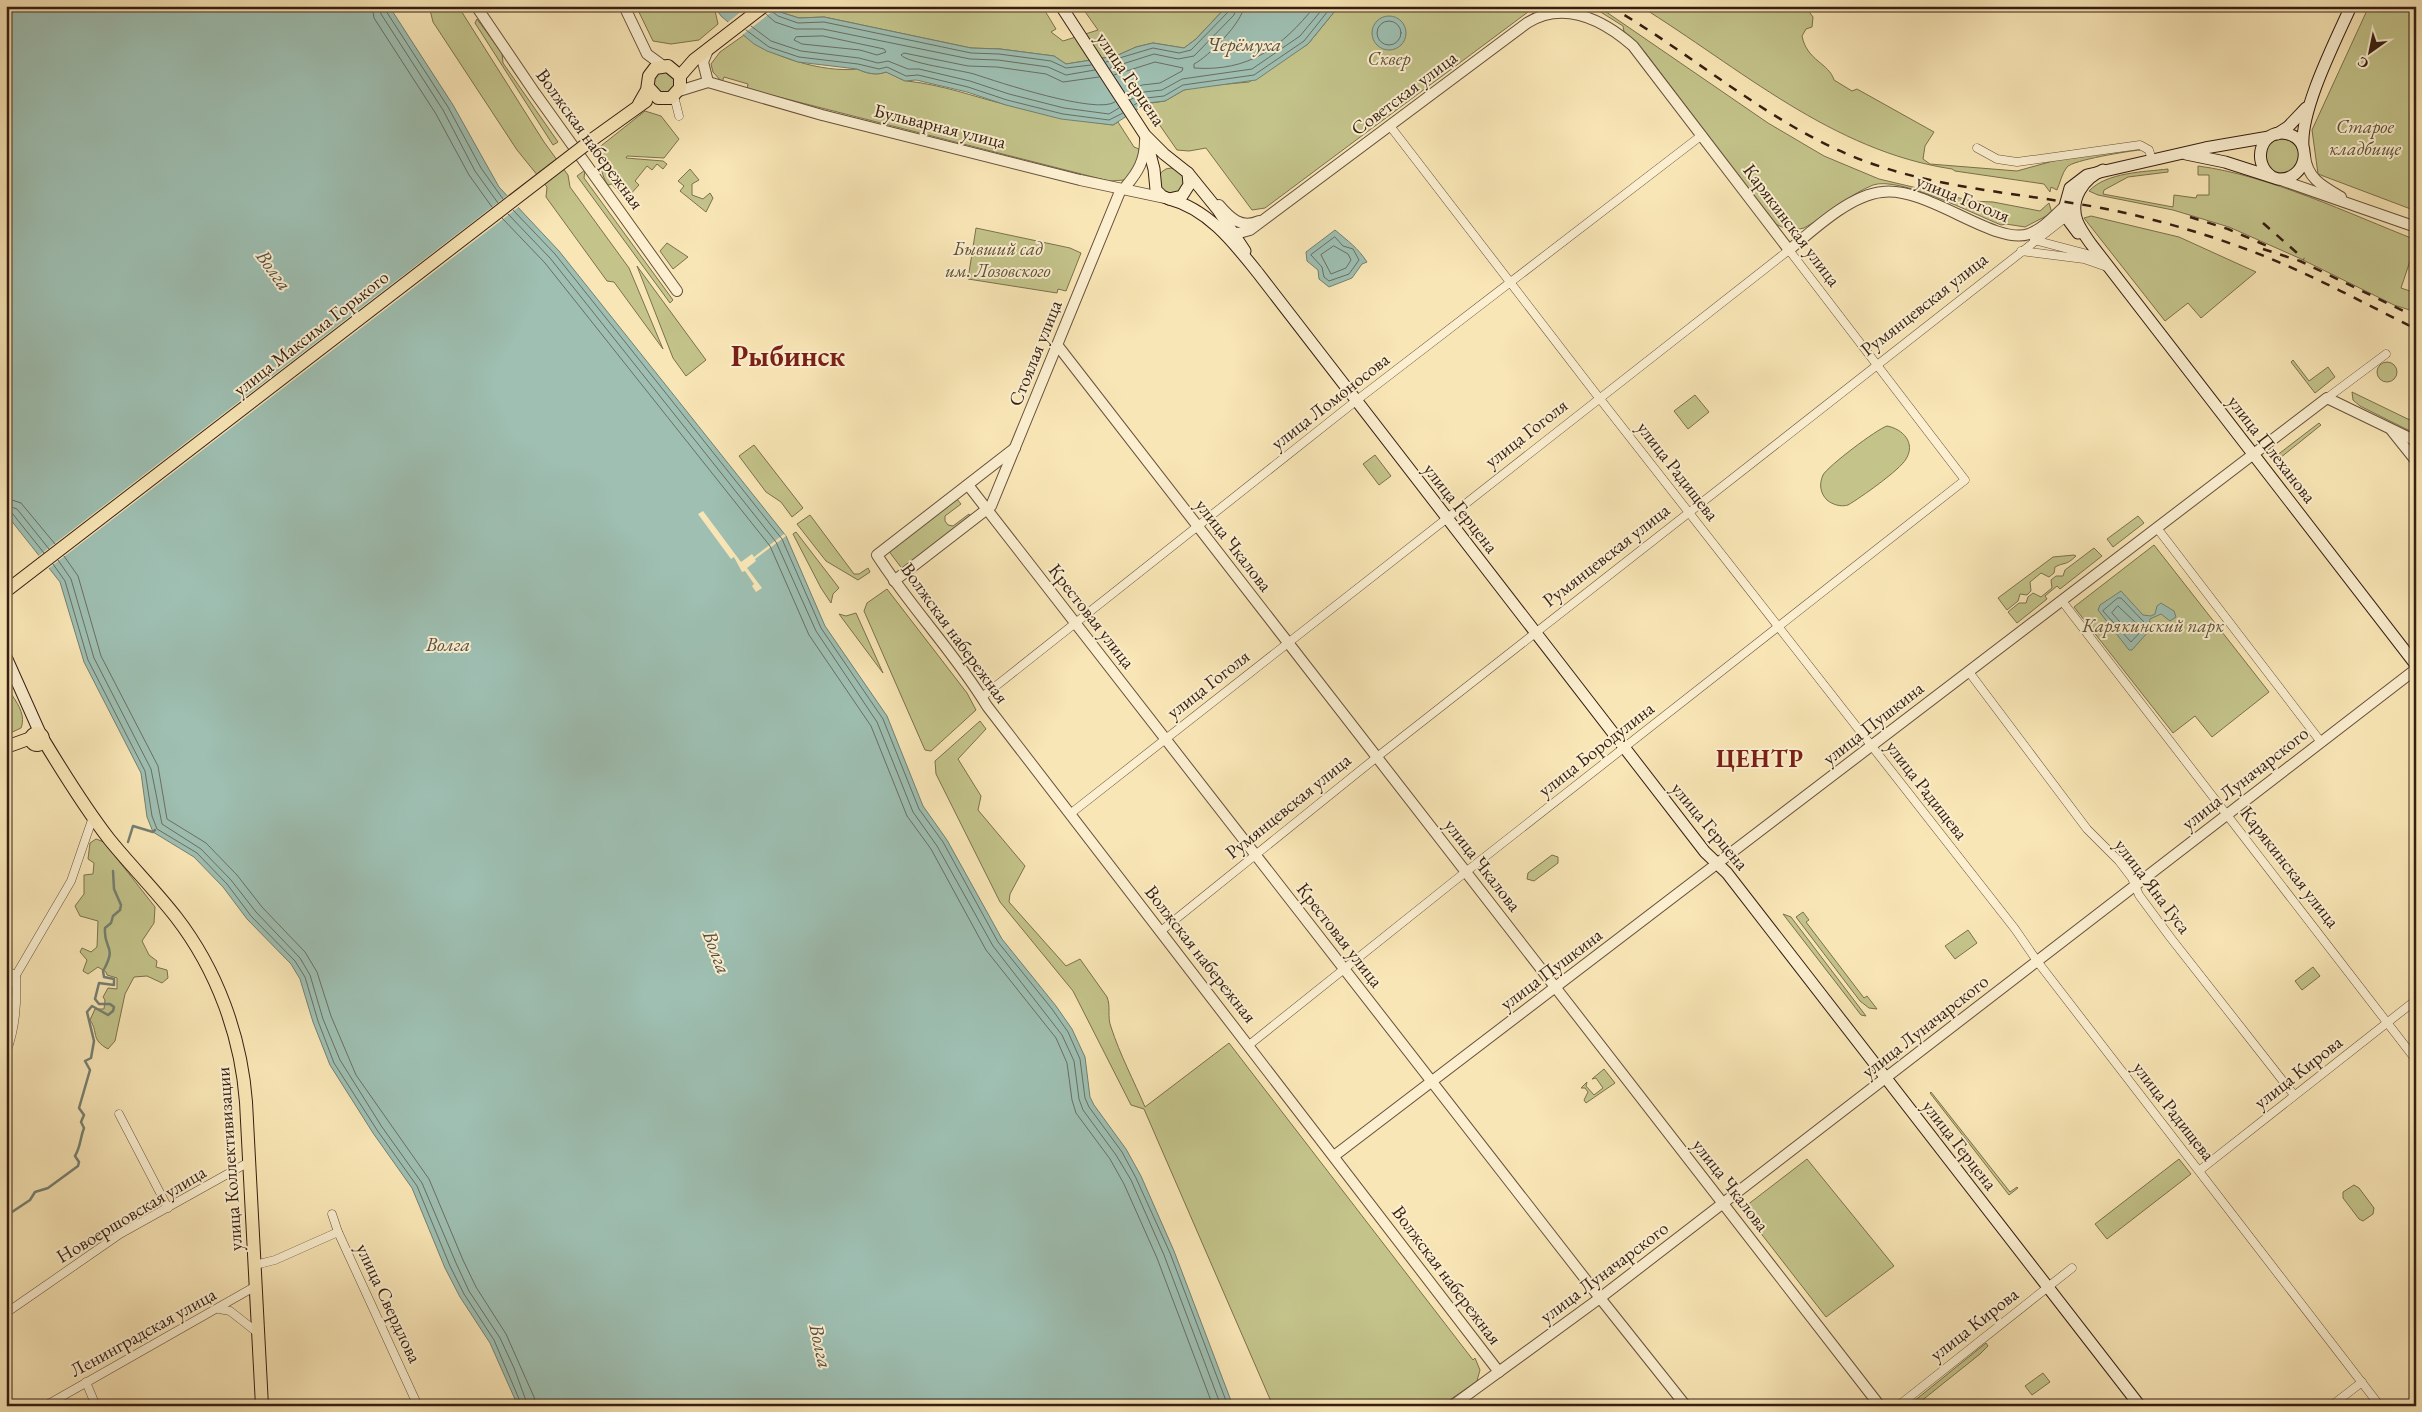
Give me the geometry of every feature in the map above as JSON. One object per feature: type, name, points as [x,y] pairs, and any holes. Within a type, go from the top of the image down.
[{"type":"main road","points":[[639,104],[655,68],[672,70],[694,60],[764,6]]},
{"type":"main road","name":"улица Герцена","points":[[1061,6],[1145,135],[1164,154],[1182,167],[1234,234],[1254,268]]},
{"type":"main road","points":[[2184,154],[2225,162],[2274,178],[2288,178],[2297,174],[2303,165],[2303,126],[2310,103],[2351,6]]},
{"type":"main road","points":[[639,104],[658,98],[665,99],[676,94],[681,82],[672,70]]},
{"type":"main road","points":[[648,82],[658,98]]},
{"type":"main road","points":[[2274,178],[2262,168],[2259,156],[2263,144],[2288,127],[2310,103]]},
{"type":"main road","name":"улица Максима Горького","points":[[6,591],[639,104]]},
{"type":"main road","points":[[1145,135],[1156,190],[1167,199],[1182,196],[1188,190],[1189,177],[1182,167],[1166,164],[1154,175]]},
{"type":"main road","points":[[2069,211],[2068,192],[2076,181],[2086,175],[2102,170],[2273,136],[2292,136],[2304,151]]},
{"type":"main road","name":"улица Герцена","points":[[1167,199],[1194,209],[1220,230],[1254,268],[1705,852],[1718,864],[2140,1406]]},
{"type":"main road","name":"улица Плеханова","points":[[2069,211],[2099,257],[2416,664]]},
{"type":"main road","points":[[6,656],[37,740]]},
{"type":"main road","name":"улица Коллективизации","points":[[11,746],[37,740],[53,756],[93,817],[177,918],[199,952],[218,989],[236,1037],[242,1063],[246,1102],[262,1406]]},
{"type":"street","name":"Волжская набережная","points":[[476,6],[535,93],[677,291]]},
{"type":"street","points":[[624,6],[647,54],[648,82]]},
{"type":"street","name":"Советская улица","points":[[1234,234],[1247,232],[1537,16],[1551,12],[1573,13]]},
{"type":"street","name":"Карякинская улица","points":[[1573,13],[1610,29],[1633,46],[1965,480]]},
{"type":"street","points":[[679,116],[676,94],[708,82],[703,62],[713,46]]},
{"type":"street","points":[[647,54],[672,70]]},
{"type":"street","name":"Бульварная улица","points":[[708,82],[822,115],[1167,199]]},
{"type":"street","name":"улица Радищева","points":[[1390,126],[1599,398],[2021,937],[2380,1406]]},
{"type":"street","name":"Стоялая улица","points":[[894,581],[988,510],[1124,188],[1142,164],[1145,135]]},
{"type":"street","name":"улица Ломоносова","points":[[982,697],[1357,400],[1702,135]]},
{"type":"street","points":[[1977,148],[1997,159],[2017,162],[2140,145],[2149,150],[2152,160]]},
{"type":"street","points":[[2304,151],[2306,167],[2312,177],[2324,187],[2355,204]]},
{"type":"street","points":[[1182,167],[1233,219],[1246,224],[1262,220]]},
{"type":"street","points":[[1124,188],[1144,176],[1154,175]]},
{"type":"street","points":[[2274,178],[2355,204],[2416,227]]},
{"type":"street","name":"улица Гоголя","points":[[1070,814],[1789,250],[1846,207],[1868,195],[1882,192],[1900,192],[1922,198],[2012,237],[2099,257]]},
{"type":"street","points":[[2012,237],[2029,234],[2069,211]]},
{"type":"street","name":"Румянцевская улица","points":[[1161,931],[1377,757],[1876,364],[2036,241],[2069,211]]},
{"type":"street","name":"Советская улица","points":[[1244,250],[1248,239],[1262,220]]},
{"type":"street","points":[[1220,230],[1234,234]]},
{"type":"street","points":[[2021,251],[2084,260],[2107,267]]},
{"type":"street","name":"улица Чкалова","points":[[1058,346],[1880,1406]]},
{"type":"street","name":"улица Пушкина","points":[[1334,1156],[2386,354]]},
{"type":"street","points":[[2327,398],[2416,441]]},
{"type":"street","points":[[2390,428],[2416,461]]},
{"type":"street","name":"Стоялая улица","points":[[877,555],[1015,448]]},
{"type":"street","name":"улица Бородулина","points":[[1249,1045],[1344,968],[1965,480]]},
{"type":"street","name":"Крестовая улица","points":[[968,485],[1072,625],[1166,739],[1686,1406]]},
{"type":"street","points":[[2157,528],[2321,742]]},
{"type":"street","name":"Волжская набережная","points":[[877,555],[894,581],[1070,814],[1500,1372]]},
{"type":"street","name":"Карякинская улица","points":[[2062,601],[2416,1060]]},
{"type":"street","name":"улица Луначарского","points":[[1452,1406],[1600,1298],[2416,669]]},
{"type":"street","name":"улица Яна Гуса","points":[[1969,672],[2088,829],[2119,861],[2139,896],[2294,1095]]},
{"type":"street","points":[[6,988],[16,975],[71,881],[93,817]]},
{"type":"street","points":[[6,972],[16,975]]},
{"type":"street","points":[[6,1053],[13,1034],[16,1009],[16,975]]},
{"type":"street","name":"улица Кирова","points":[[2200,1170],[2416,1000]]},
{"type":"street","points":[[118,1114],[168,1208]]},
{"type":"street","name":"Новоершовская улица","points":[[6,1313],[120,1234],[249,1162]]},
{"type":"street","name":"улица Свердлова","points":[[332,1214],[338,1232],[418,1406]]},
{"type":"street","points":[[255,1265],[284,1256],[338,1232]]},
{"type":"street","name":"улица Кирова","points":[[1898,1406],[2072,1268]]},
{"type":"street","name":"Ленинградская улица","points":[[45,1406],[256,1286]]},
{"type":"street","points":[[218,1309],[230,1311],[258,1333]]},
{"type":"street","points":[[86,1382],[96,1406]]},
{"type":"street","points":[[2331,1406],[2362,1382]]},
{"type":"green space","points":[[429,6],[458,6],[544,142],[568,175],[570,187],[629,268],[663,349],[614,282],[607,281],[546,197],[547,187],[517,150],[433,22]]},
{"type":"green space","points":[[636,6],[714,6],[718,24],[699,40],[671,44],[653,41]]},
{"type":"green space","points":[[772,6],[1042,6],[1056,29],[1051,32],[1063,41],[1098,30],[1081,6],[1227,6],[1196,39],[1184,48],[1153,43],[1136,47],[1116,56],[1066,64],[1054,56],[1000,49],[971,48],[824,17],[799,18],[780,12]]},
{"type":"green space","name":"Сквер","points":[[1339,6],[1536,6],[1265,208],[1252,210],[1206,148],[1189,151],[1177,150],[1145,104],[1165,101],[1184,90],[1195,87],[1249,82],[1308,44]]},
{"type":"green space","points":[[1591,6],[1599,7],[1768,123],[1824,156],[1879,179],[1972,201],[1993,202],[2040,211],[2049,203],[2052,213],[2025,227],[2001,225],[1918,191],[1885,184],[1873,185],[1864,189],[1804,228],[1789,229],[1781,227],[1774,223],[1644,51],[1624,32],[1623,26]]},
{"type":"green space","points":[[1640,6],[1805,6],[1813,17],[1812,27],[1806,29],[1802,36],[1808,51],[1828,69],[1834,80],[1852,91],[1857,89],[1934,132],[1925,146],[1923,159],[1930,164],[1908,159],[1867,145],[1827,126],[1751,80]]},
{"type":"green space","name":"Старое кладбище","points":[[2369,6],[2416,6],[2416,211],[2318,174],[2312,130]]},
{"type":"green space","points":[[477,19],[502,53],[503,63],[558,142],[553,145],[475,23]]},
{"type":"green space","points":[[744,35],[768,50],[814,66],[844,70],[857,69],[875,74],[886,72],[904,80],[945,88],[1033,111],[1113,125],[1118,122],[1134,147],[1139,149],[1140,160],[1125,180],[1109,181],[747,89],[748,84],[724,77],[722,82],[713,72],[711,64],[720,52]]},
{"type":"green space","points":[[660,70],[676,77],[673,91],[663,94],[652,83]]},
{"type":"green space","points":[[645,111],[661,116],[679,139],[664,158],[627,156],[626,158],[663,161],[667,164],[663,169],[657,164],[652,170],[647,166],[635,181],[639,185],[625,200],[612,184],[608,185],[606,182],[601,167],[602,155],[592,153]]},
{"type":"green space","points":[[2282,139],[2294,144],[2299,156],[2294,168],[2282,173],[2270,168],[2265,156],[2270,144]]},
{"type":"green space","points":[[2140,150],[2102,156],[2071,164],[2065,169],[2057,190],[2051,187],[2050,192],[2044,184],[1955,171],[1930,164],[2017,171],[2064,158]]},
{"type":"green space","points":[[2198,166],[2225,171],[2280,187],[2416,240],[2416,256],[2412,255],[2401,288],[2416,293],[2416,312],[2394,305],[2299,258],[2229,227],[2173,210],[2098,195],[2089,191],[2116,176],[2168,169],[2168,172],[2128,177],[2104,190],[2103,194],[2173,207],[2174,195],[2196,198],[2197,195],[2209,195],[2209,175],[2198,175]]},
{"type":"green space","points":[[1171,168],[1180,172],[1184,181],[1180,190],[1171,194],[1162,190],[1158,181],[1162,172]]},
{"type":"green space","points":[[690,169],[699,180],[692,184],[692,195],[703,199],[710,193],[713,198],[706,212],[680,191],[684,186],[678,181]]},
{"type":"green space","points":[[585,170],[584,178],[673,300],[670,303],[577,176]]},
{"type":"green space","points":[[2091,216],[2179,237],[2256,272],[2201,318],[2188,303],[2165,321],[2084,218]]},
{"type":"green space","name":"Бывший сад им. Лозовского","points":[[976,228],[1070,248],[1081,253],[1066,291],[1058,289],[1057,293],[968,279]]},
{"type":"green space","points":[[667,243],[688,257],[673,269],[660,251]]},
{"type":"green space","points":[[637,266],[706,360],[686,376],[673,358]]},
{"type":"green space","points":[[2293,360],[2309,381],[2328,367],[2335,377],[2315,393],[2291,362]]},
{"type":"green space","points":[[2387,362],[2394,365],[2397,372],[2394,379],[2387,382],[2380,379],[2377,372],[2380,365]]},
{"type":"green space","points":[[2352,392],[2416,423],[2416,434],[2360,406],[2353,400]]},
{"type":"green space","points":[[1695,395],[1709,412],[1688,429],[1674,411]]},
{"type":"green space","points":[[2319,423],[2321,425],[2280,458],[2304,489],[2301,492],[2277,461],[2276,456]]},
{"type":"green space","points":[[1887,426],[1898,430],[1909,442],[1909,453],[1902,464],[1848,505],[1837,505],[1827,500],[1821,488],[1821,482],[1827,470],[1853,448]]},
{"type":"green space","points":[[754,445],[803,508],[792,517],[781,502],[766,492],[739,456]]},
{"type":"green space","points":[[1375,455],[1391,476],[1379,485],[1363,464]]},
{"type":"green space","points":[[956,498],[961,504],[945,516],[945,521],[948,525],[953,526],[969,514],[972,519],[903,570],[888,550]]},
{"type":"green space","points":[[810,515],[854,574],[859,574],[868,568],[870,572],[858,580],[826,561],[797,524]]},
{"type":"green space","points":[[2138,516],[2144,523],[2113,547],[2107,539]]},
{"type":"green space","points":[[796,532],[839,588],[833,594],[831,603],[821,588],[793,534]]},
{"type":"green space","name":"Карякинский парк","points":[[2154,545],[2269,692],[2212,737],[2195,716],[2173,733],[2074,607]]},
{"type":"green space","points":[[2094,548],[2102,556],[2060,589],[2057,586],[2045,596],[2047,599],[2017,623],[2008,612],[2019,603],[2026,603],[2028,597],[2033,593],[2041,597],[2052,588],[2051,580],[2056,576],[2063,576],[2065,570]]},
{"type":"green space","points":[[2076,556],[2070,561],[2055,567],[2054,573],[2049,577],[2041,573],[2030,582],[2031,591],[2027,595],[2020,594],[2018,601],[2007,610],[1998,598],[2053,557]]},
{"type":"green space","points":[[887,589],[967,693],[976,710],[931,751],[925,750],[864,611],[867,603]]},
{"type":"green space","points":[[856,613],[883,673],[839,614],[846,616]]},
{"type":"green space","points":[[6,686],[19,706],[22,722],[21,728],[6,735]]},
{"type":"green space","points":[[980,721],[986,729],[958,759],[981,796],[978,810],[1025,866],[1010,894],[1009,902],[1066,966],[1080,959],[1107,997],[1110,1023],[1145,1107],[1229,1043],[1473,1360],[1475,1358],[1480,1370],[1477,1381],[1441,1406],[1273,1406],[1144,1109],[1131,1105],[1073,991],[1000,902],[936,774],[935,761]]},
{"type":"green space","points":[[96,839],[104,842],[155,907],[154,923],[142,941],[149,955],[157,961],[156,967],[167,970],[168,978],[162,983],[147,976],[134,977],[125,994],[115,1041],[108,1049],[97,1039],[90,1020],[95,1009],[104,1009],[105,1000],[103,997],[108,988],[117,989],[117,978],[107,975],[106,972],[98,967],[88,974],[83,971],[87,960],[80,952],[82,948],[91,952],[97,947],[98,921],[80,916],[75,906],[84,894],[84,875],[93,874],[94,863],[88,859],[90,843]]},
{"type":"green space","points":[[1552,855],[1558,857],[1558,863],[1534,881],[1527,879],[1528,873]]},
{"type":"green space","points":[[1803,912],[1809,920],[1806,922],[1864,998],[1867,996],[1877,1009],[1869,1008],[1860,1001],[1796,917]]},
{"type":"green space","points":[[1783,914],[1791,917],[1866,1016],[1861,1015]]},
{"type":"green space","points":[[1968,930],[1977,943],[1955,959],[1945,946]]},
{"type":"green space","points":[[2313,967],[2320,976],[2302,990],[2295,981]]},
{"type":"green space","points":[[1604,1069],[1615,1083],[1586,1103],[1584,1100],[1588,1092],[1585,1088],[1581,1088],[1587,1082],[1586,1086],[1594,1095],[1603,1088],[1596,1078],[1592,1079]]},
{"type":"green space","points":[[1931,1092],[2010,1192],[2018,1188],[2009,1195]]},
{"type":"green space","points":[[1807,1159],[1894,1266],[1826,1317],[1742,1209]]},
{"type":"green space","points":[[2179,1159],[2191,1174],[2107,1239],[2095,1224]]},
{"type":"green space","points":[[2354,1185],[2359,1188],[2374,1208],[2373,1214],[2363,1221],[2359,1219],[2343,1198],[2343,1192]]},
{"type":"green space","points":[[1986,1343],[1988,1346],[1980,1354],[1915,1406],[1908,1406]]},
{"type":"green space","points":[[2043,1373],[2050,1382],[2032,1395],[2025,1386]]},
{"type":"water","name":"Волга","points":[[6,6],[389,6],[453,105],[499,187],[559,251],[786,536],[825,626],[887,716],[923,806],[947,840],[1002,939],[1072,1029],[1085,1057],[1090,1097],[1126,1149],[1141,1176],[1174,1251],[1233,1406],[518,1406],[490,1343],[460,1297],[445,1268],[412,1188],[373,1133],[330,1065],[313,1022],[300,979],[291,964],[247,919],[223,887],[194,857],[153,832],[147,817],[141,773],[84,662],[60,582],[6,514]]},
{"type":"water","name":"Черёмуха","points":[[714,6],[772,6],[780,12],[799,18],[824,17],[971,48],[1000,49],[1054,56],[1066,64],[1116,56],[1136,47],[1153,43],[1184,48],[1196,39],[1227,6],[1339,6],[1308,44],[1256,80],[1184,90],[1165,101],[1147,103],[1113,125],[1061,119],[1006,105],[967,92],[916,80],[905,81],[886,72],[879,74],[857,69],[798,62],[767,51],[754,44],[721,16]]},
{"type":"water","points":[[1389,16],[1396,17],[1401,21],[1405,26],[1405,40],[1401,45],[1396,49],[1389,50],[1382,49],[1377,45],[1373,40],[1372,33],[1373,26],[1377,21],[1382,17]]},
{"type":"water","points":[[1335,230],[1367,262],[1362,264],[1352,278],[1329,287],[1319,279],[1318,270],[1307,261],[1306,252]]},
{"type":"water","points":[[2121,591],[2143,615],[2151,616],[2155,614],[2157,606],[2161,603],[2174,611],[2176,617],[2170,621],[2161,614],[2150,619],[2148,632],[2132,650],[2129,650],[2098,610],[2100,605]]},
{"type":"pier","points":[[748,6],[778,7],[741,36],[727,23]]},
{"type":"pier","points":[[509,194],[520,206],[48,569],[37,557]]},
{"type":"pier","points":[[703,511],[741,562],[752,554],[754,557],[784,534],[786,536],[755,559],[756,561],[747,568],[762,588],[756,592],[752,586],[754,584],[745,571],[742,572],[734,557],[731,559],[698,514]]},
{"type":"waterway","points":[[128,842],[133,826],[153,832],[155,830]]},
{"type":"waterway","points":[[6,1216],[30,1200],[35,1192],[48,1188],[78,1166],[79,1162],[75,1156],[84,1128],[81,1122],[84,1115],[79,1108],[90,1070],[85,1061],[91,1058],[94,1041],[87,1012],[92,1006],[108,1015],[113,1011],[114,1007],[110,1004],[99,1004],[95,999],[99,983],[114,985],[114,979],[104,977],[103,971],[110,952],[105,928],[111,923],[113,916],[120,910],[121,905],[114,889],[113,871]]},
{"type":"railway","points":[[1609,6],[1642,26],[1768,112],[1835,149],[1870,163],[1934,181],[2098,207],[2198,233],[2283,264],[2416,329]]},
{"type":"railway","points":[[2190,217],[2228,229],[2272,248]]},
{"type":"railway","points":[[2263,223],[2304,259]]},
{"type":"railway","points":[[2263,249],[2300,261],[2416,317]]},
{"type":"district","name":"Рыбинск","points":[[788,356]]},
{"type":"district","name":"ЦЕНТР","points":[[1760,758]]}]
